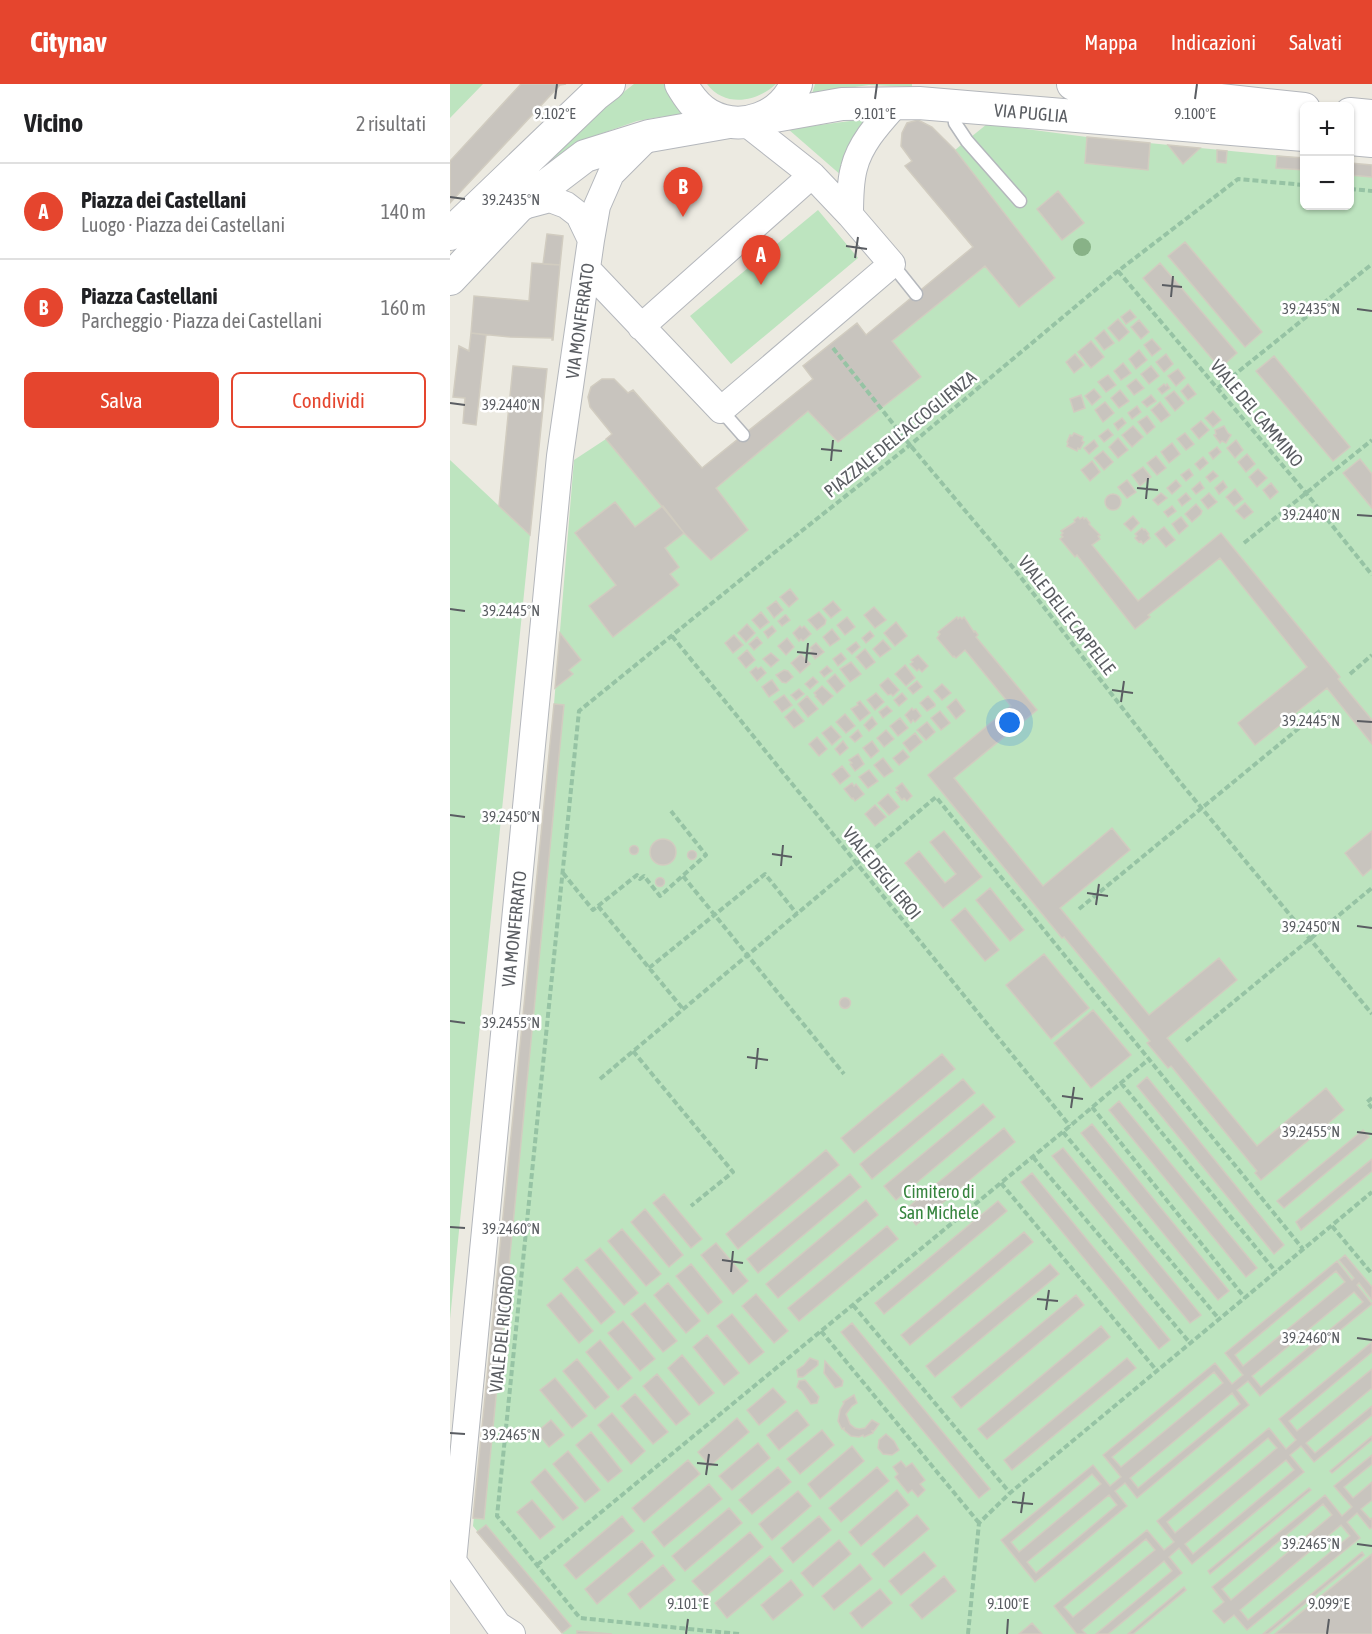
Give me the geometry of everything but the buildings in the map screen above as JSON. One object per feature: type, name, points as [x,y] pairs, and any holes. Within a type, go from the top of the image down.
[{"type":"street","points":[[450,234],[609,84]]},
{"type":"street","points":[[681,84],[692,102],[709,116],[744,121],[768,116],[782,106],[796,84]]},
{"type":"street","name":"VIA PUGLIA","points":[[1073,84],[1300,108]]},
{"type":"street","name":"VIA PUGLIA","points":[[450,279],[518,207],[585,156],[650,136],[842,104],[953,106],[1300,135]]},
{"type":"street","points":[[850,215],[850,189],[854,166],[868,138],[896,104]]},
{"type":"street","points":[[1354,114],[1372,116]]},
{"type":"street","points":[[587,269],[720,410],[892,264],[812,175],[744,121]]},
{"type":"street","name":"VIA MONFERRATO","points":[[512,1634],[498,1624],[453,1561],[560,456],[597,206],[612,174],[650,136]]},
{"type":"street","points":[[1354,139],[1372,141]]},
{"type":"street","points":[[641,327],[812,175]]},
{"type":"street","name":"VIA MONFERRATO","points":[[518,207],[550,199],[566,205],[579,215],[591,240]]},
{"type":"lane","points":[[953,106],[955,123],[967,141],[1020,201]]},
{"type":"lane","points":[[892,264],[916,294]]},
{"type":"lane","points":[[720,410],[743,435]]},
{"type":"path","name":"PIAZZALE DELL'ACCOGLIENZA","points":[[579,711],[910,445],[1118,271],[1238,179],[1300,185]]},
{"type":"path","points":[[1354,189],[1372,191]]},
{"type":"path","points":[[1218,388],[1372,264]]},
{"type":"path","name":"VIALE DEL CAMMINO","points":[[1118,271],[1306,493],[1372,575]]},
{"type":"path","name":"VIALE DELLE CAPPELLE","points":[[830,345],[1015,570],[1202,808],[1372,1014]]},
{"type":"path","points":[[1244,543],[1372,440]]},
{"type":"path","name":"VIALE DEGLI EROI","points":[[672,636],[1070,1126]]},
{"type":"path","points":[[1350,674],[1372,656]]},
{"type":"path","points":[[1079,909],[1321,710]]},
{"type":"path","name":"VIALE DEL RICORDO","points":[[579,711],[497,1516],[580,1618],[739,1634]]},
{"type":"path","points":[[600,1079],[936,797],[1303,1250]]},
{"type":"path","points":[[563,872],[592,910],[638,875],[640,879],[644,876],[660,896],[706,855],[671,811]]},
{"type":"path","points":[[649,968],[765,874],[797,914]]},
{"type":"path","points":[[683,876],[844,1074]]},
{"type":"path","points":[[1186,1041],[1372,888]]},
{"type":"path","points":[[598,906],[683,1009]]},
{"type":"path","points":[[633,1052],[733,1172],[691,1206]]},
{"type":"path","points":[[537,1565],[1064,1132],[1148,1060]]},
{"type":"path","points":[[1121,1083],[1276,1272]]},
{"type":"path","points":[[1372,1098],[1367,1102],[1372,1108]]},
{"type":"path","points":[[1092,1107],[1245,1298]]},
{"type":"path","points":[[1064,1132],[1219,1319]]},
{"type":"path","points":[[1033,1157],[1190,1343]]},
{"type":"path","points":[[1001,1183],[1157,1371]]},
{"type":"path","points":[[968,1634],[979,1523],[1011,1493],[1372,1192]]},
{"type":"path","points":[[1332,1226],[1372,1274]]},
{"type":"path","points":[[853,1305],[1011,1493]]},
{"type":"path","points":[[821,1331],[979,1523]]},
{"type":"green space","points":[[450,84],[483,84],[450,118]]},
{"type":"green space","points":[[634,84],[667,84],[684,115],[637,121],[600,134],[585,142],[517,193],[573,131]]},
{"type":"green space","points":[[707,84],[776,84],[760,95],[741,100],[723,97]]},
{"type":"green space","points":[[815,84],[912,84],[912,87],[869,85],[811,97]]},
{"type":"green space","points":[[866,119],[851,146],[842,176],[788,129]]},
{"type":"green space","name":"Cimitero di San Michele","points":[[987,124],[1087,137],[1300,158],[1300,210],[1354,210],[1354,163],[1372,165],[1372,1634],[563,1634],[473,1526],[554,704],[574,460],[606,439],[711,560],[748,530],[716,488],[808,411],[920,376],[892,341],[985,266],[1019,307],[1055,278],[955,150]]},
{"type":"green space","points":[[818,210],[858,258],[731,364],[690,316]]},
{"type":"green space","points":[[450,460],[530,535],[450,1319]]},
{"type":"place","name":"Piazza Castellani","points":[[683,217]]},
{"type":"place","name":"Piazza dei Castellani","points":[[761,285]]}]
